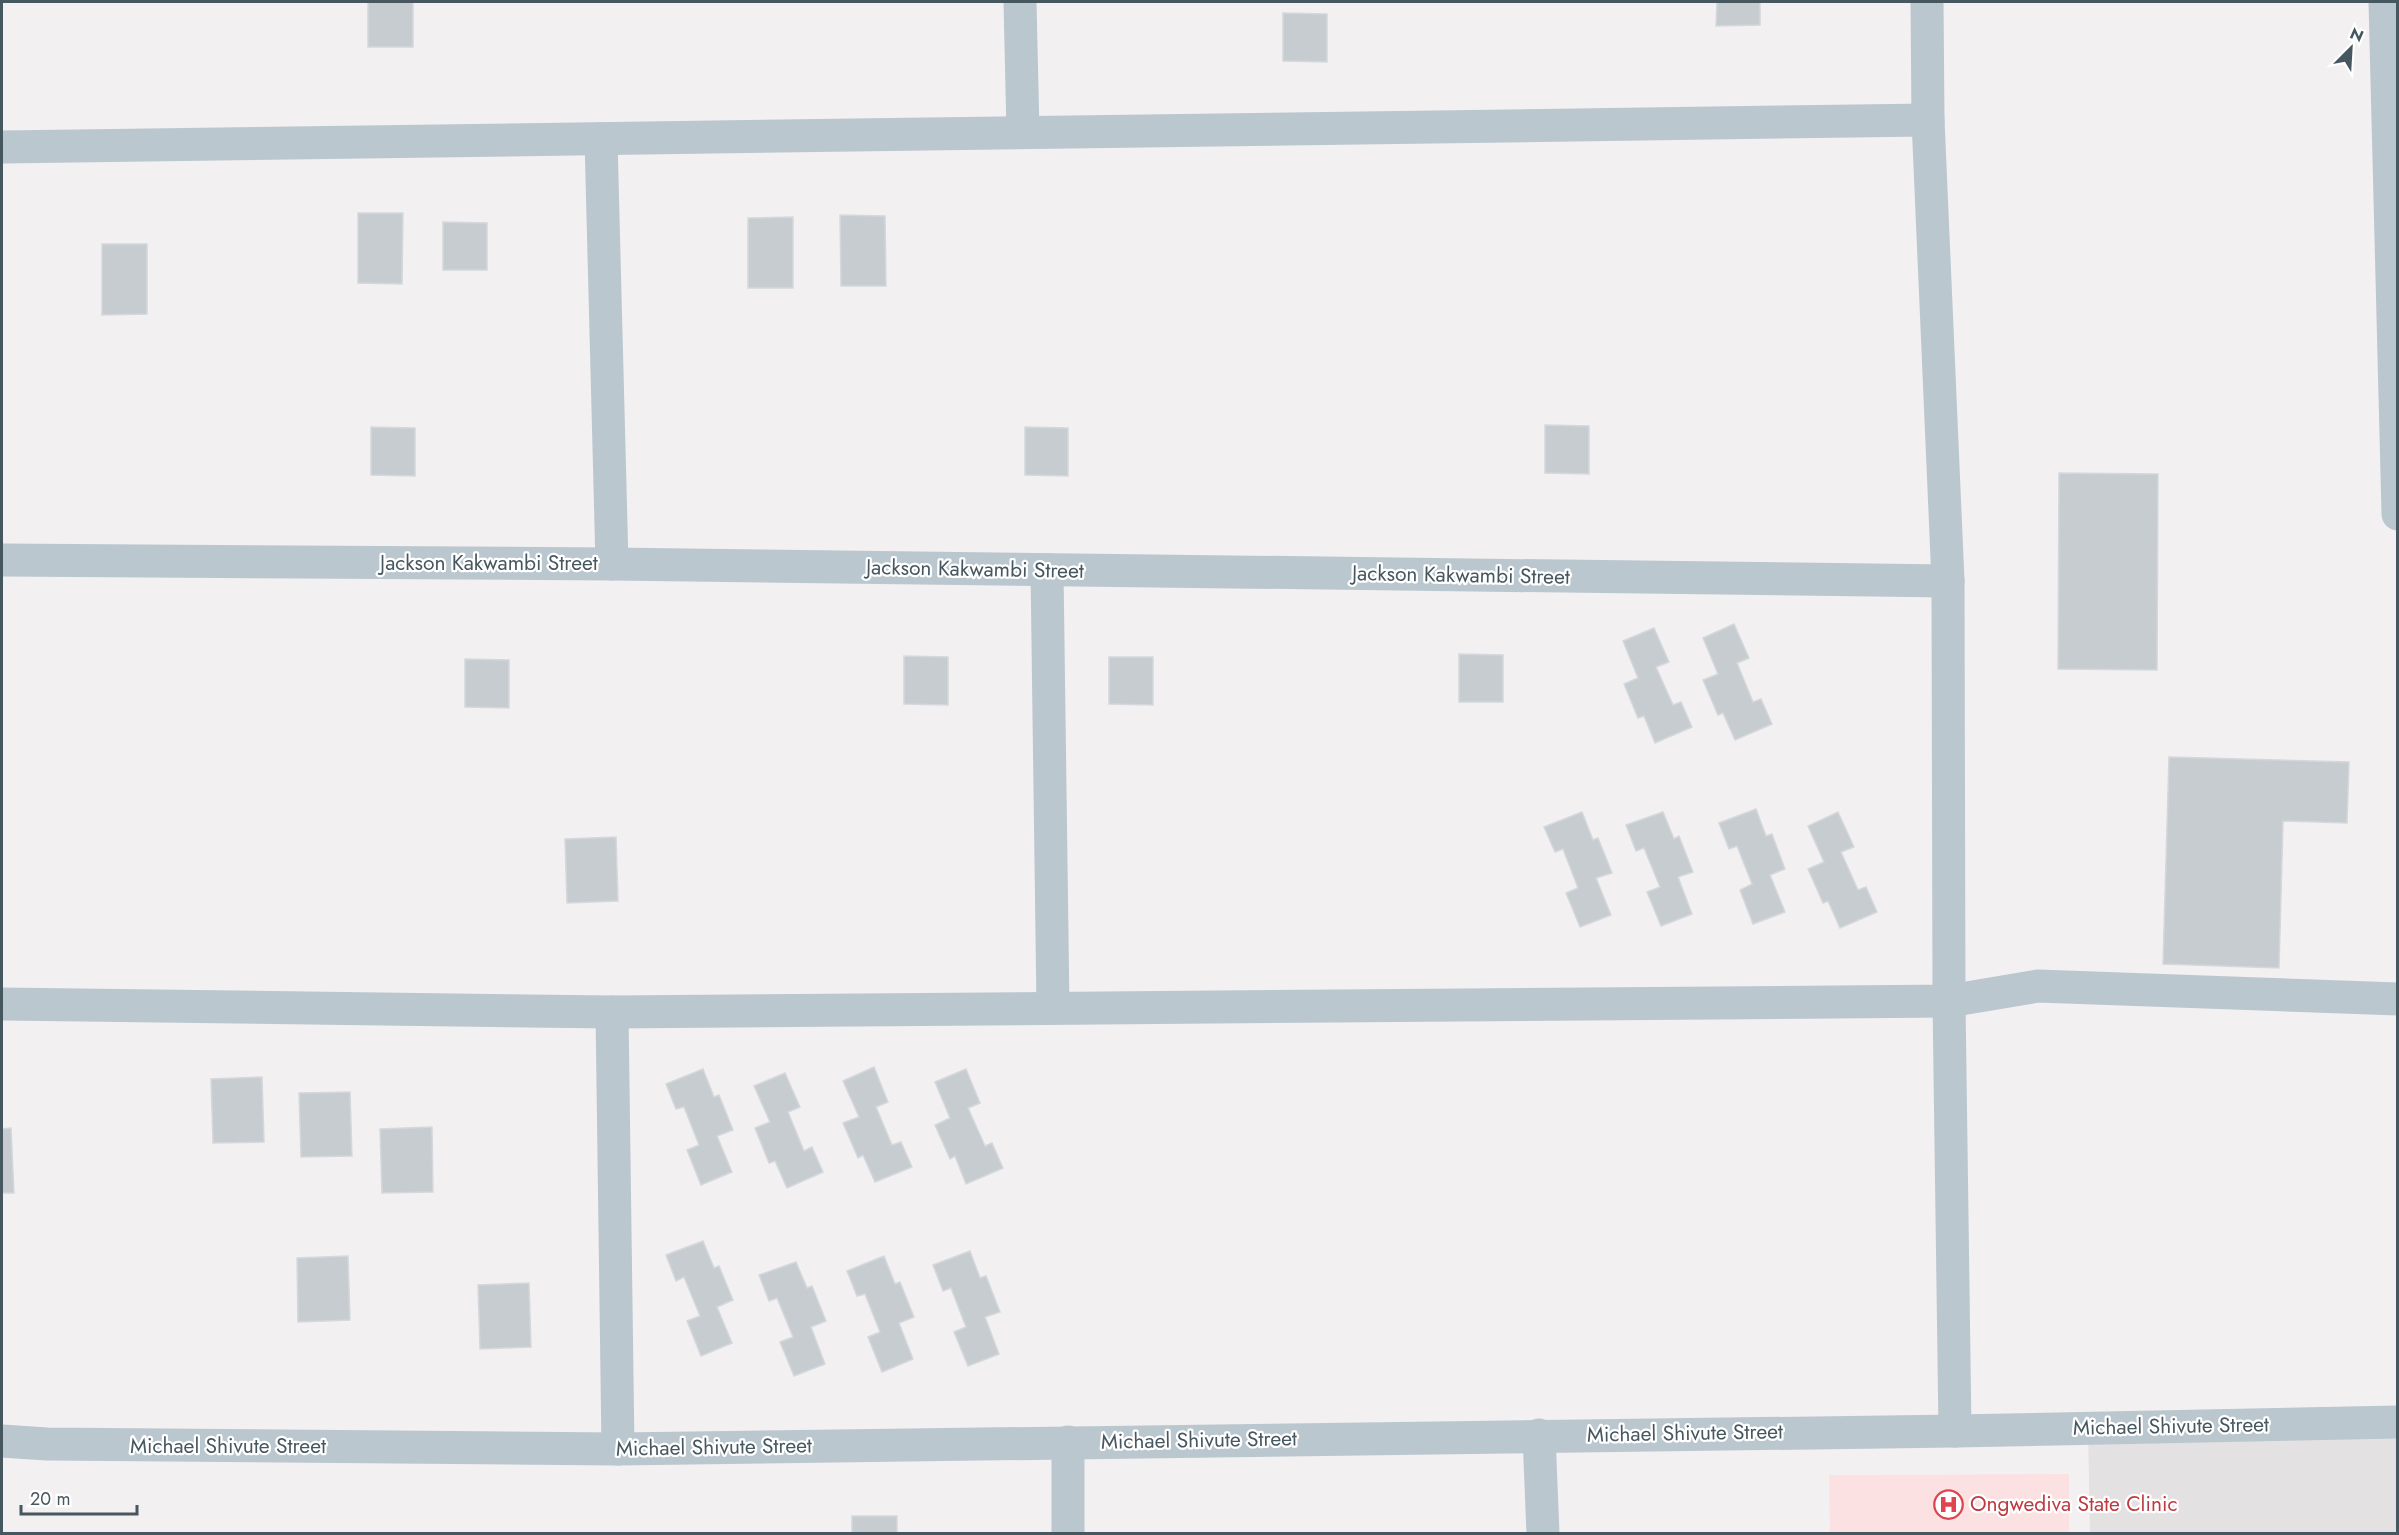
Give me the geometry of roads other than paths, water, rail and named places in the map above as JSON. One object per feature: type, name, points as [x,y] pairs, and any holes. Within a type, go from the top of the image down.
[{"type":"street","points":[[1020,2],[1023,132]]},
{"type":"street","points":[[1927,2],[1928,120],[1948,581],[1949,1001],[1955,1431]]},
{"type":"street","points":[[2385,2],[2397,514]]},
{"type":"street","points":[[2,147],[1928,120]]},
{"type":"street","points":[[600,139],[612,564]]},
{"type":"street","name":"Jackson Kakwambi Street","points":[[2,560],[612,564],[1948,581]]},
{"type":"street","points":[[1047,570],[1053,1008]]},
{"type":"street","points":[[2,1004],[612,1012],[1949,1001],[2038,986],[2397,999]]},
{"type":"street","points":[[612,1012],[618,1449]]},
{"type":"street","name":"Michael Shivute Street","points":[[2,1441],[48,1444],[618,1449],[1955,1431],[2397,1422]]},
{"type":"street","points":[[1539,1435],[1543,1533]]},
{"type":"street","points":[[1068,1442],[1068,1533]]},
{"type":"place","name":"Ongwediva State Clinic","points":[[1949,1504]]}]
